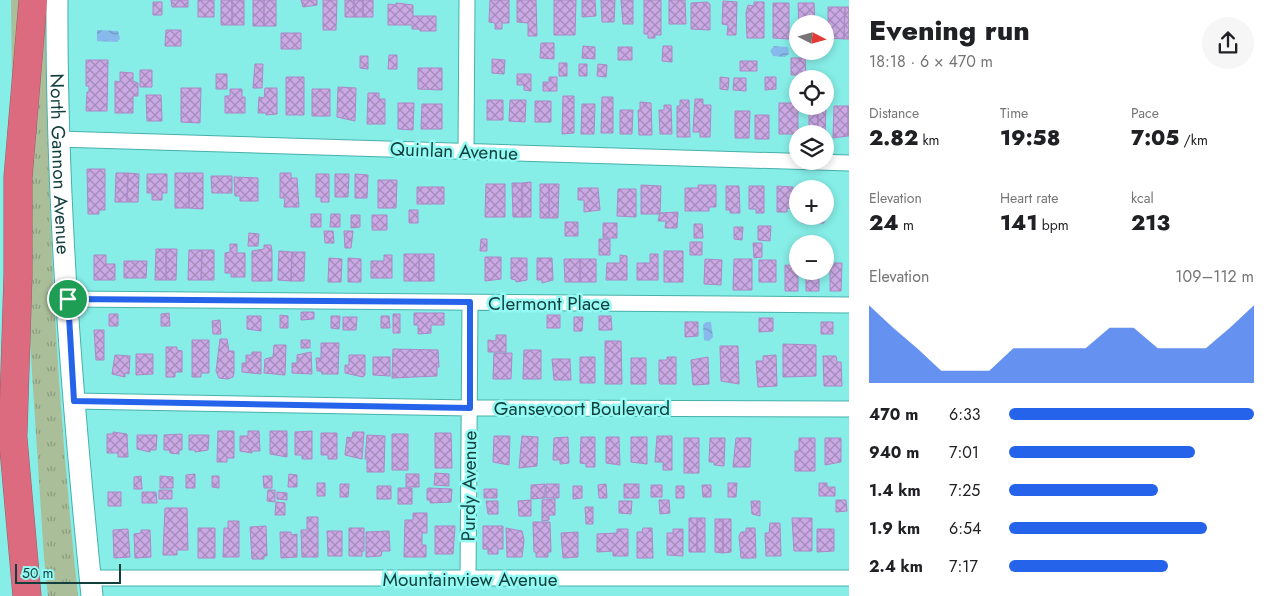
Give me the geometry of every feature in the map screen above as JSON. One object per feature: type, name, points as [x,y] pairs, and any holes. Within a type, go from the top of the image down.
[{"type":"highway","points":[[13,433],[18,275],[18,177],[33,0]]},
{"type":"highway","points":[[0,286],[27,596]]},
{"type":"main road","name":"North Gannon Avenue","points":[[57,0],[58,139],[74,401],[91,587]]},
{"type":"street","points":[[466,151],[468,0]]},
{"type":"street","name":"Quinlan Avenue","points":[[58,139],[849,163]]},
{"type":"street","name":"Clermont Place","points":[[68,299],[849,305]]},
{"type":"street","name":"Purdy Avenue","points":[[468,578],[470,302]]},
{"type":"street","name":"Gansevoort Boulevard","points":[[74,401],[470,408],[849,409]]},
{"type":"street","name":"Mountainview Avenue","points":[[91,587],[468,578],[849,578]]},
{"type":"green space","points":[[11,0],[25,0],[12,84]]},
{"type":"green space","points":[[38,0],[47,0],[46,44],[53,280],[63,438],[78,596],[48,596],[44,558],[26,279]]},
{"type":"water","points":[[97,30],[118,31],[120,39],[117,42],[97,41]]},
{"type":"water","points":[[774,46],[788,47],[789,54],[785,57],[773,56],[770,51]]},
{"type":"water","points":[[706,322],[711,322],[713,337],[709,341],[704,340],[703,325]]},
{"type":"building","points":[[171,0],[188,0],[188,7],[172,7]]},
{"type":"building","points":[[198,0],[214,0],[214,17],[198,17]]},
{"type":"building","points":[[221,0],[232,0],[232,25],[221,25]]},
{"type":"building","points":[[232,0],[244,0],[244,25],[232,25]]},
{"type":"building","points":[[253,0],[264,0],[264,26],[253,26]]},
{"type":"building","points":[[264,0],[276,0],[276,26],[264,26]]},
{"type":"building","points":[[301,0],[317,0],[317,5],[303,7]]},
{"type":"building","points":[[323,0],[337,0],[336,30],[323,30]]},
{"type":"building","points":[[345,0],[354,0],[354,17],[345,17]]},
{"type":"building","points":[[354,0],[363,0],[363,17],[354,17]]},
{"type":"building","points":[[363,0],[373,0],[373,17],[363,17]]},
{"type":"building","points":[[490,0],[509,0],[509,23],[502,23],[502,29],[495,29],[495,23],[489,22]]},
{"type":"building","points":[[517,0],[536,0],[537,36],[528,36],[528,23],[517,22]]},
{"type":"building","points":[[554,0],[576,0],[575,35],[554,35]]},
{"type":"building","points":[[582,0],[595,0],[596,16],[582,17]]},
{"type":"building","points":[[601,0],[615,0],[614,22],[602,22]]},
{"type":"building","points":[[621,0],[633,0],[633,24],[623,24]]},
{"type":"building","points":[[644,0],[661,0],[661,35],[655,35],[655,38],[648,38],[648,34],[644,34]]},
{"type":"building","points":[[669,0],[685,0],[686,24],[669,24]]},
{"type":"building","points":[[723,1],[737,2],[736,35],[727,35],[728,25],[722,24]]},
{"type":"building","points":[[153,2],[162,2],[162,15],[153,15]]},
{"type":"building","points":[[707,2],[710,4],[710,30],[691,29],[691,3]]},
{"type":"building","points":[[754,2],[764,2],[764,38],[747,38],[746,13],[748,5],[754,6]]},
{"type":"building","points":[[396,3],[413,5],[413,16],[436,16],[436,31],[412,29],[412,25],[388,25],[388,4],[396,5]]},
{"type":"building","points":[[773,3],[789,3],[789,39],[773,38]]},
{"type":"building","points":[[798,3],[814,3],[815,15],[799,15]]},
{"type":"building","points":[[828,7],[845,7],[844,39],[834,38],[834,15],[828,15]]},
{"type":"building","points":[[845,7],[849,7],[849,39],[844,39]]},
{"type":"building","points":[[166,30],[181,30],[181,46],[165,46]]},
{"type":"building","points":[[281,33],[301,33],[301,49],[281,49]]},
{"type":"building","points":[[541,43],[554,43],[554,59],[540,58]]},
{"type":"building","points":[[583,46],[595,47],[595,59],[582,58]]},
{"type":"building","points":[[663,46],[672,46],[672,62],[662,61]]},
{"type":"building","points":[[618,47],[632,47],[632,60],[618,60]]},
{"type":"building","points":[[389,55],[397,55],[397,69],[388,69]]},
{"type":"building","points":[[360,56],[368,56],[368,69],[360,68]]},
{"type":"building","points":[[492,59],[505,60],[504,74],[492,73]]},
{"type":"building","points":[[86,60],[108,60],[107,111],[86,111],[89,86],[86,86]]},
{"type":"building","points":[[791,60],[805,60],[806,70],[791,70]]},
{"type":"building","points":[[740,61],[757,61],[757,71],[740,71]]},
{"type":"building","points":[[559,63],[567,63],[567,76],[559,76]]},
{"type":"building","points":[[255,64],[263,64],[262,88],[253,88]]},
{"type":"building","points":[[579,64],[587,64],[587,76],[579,76]]},
{"type":"building","points":[[598,64],[607,65],[606,77],[597,76]]},
{"type":"building","points":[[418,68],[442,68],[442,90],[418,89]]},
{"type":"building","points":[[140,70],[152,70],[152,87],[140,87]]},
{"type":"building","points":[[120,72],[133,73],[133,81],[138,83],[138,96],[133,96],[133,113],[115,113],[115,81],[120,82]]},
{"type":"building","points":[[216,74],[227,74],[227,89],[216,89]]},
{"type":"building","points":[[517,74],[531,74],[531,91],[524,90],[524,85],[517,85]]},
{"type":"building","points":[[286,77],[304,77],[304,115],[286,115]]},
{"type":"building","points":[[549,77],[557,77],[557,91],[543,91],[543,82],[549,82]]},
{"type":"building","points":[[720,77],[729,78],[728,90],[720,89]]},
{"type":"building","points":[[765,77],[776,77],[776,89],[765,90]]},
{"type":"building","points":[[734,78],[746,78],[746,91],[733,90]]},
{"type":"building","points":[[338,87],[356,88],[355,121],[337,117]]},
{"type":"building","points":[[181,88],[201,88],[200,123],[181,122]]},
{"type":"building","points":[[265,88],[277,88],[277,114],[266,115],[266,113],[258,113],[259,97],[264,98]]},
{"type":"building","points":[[230,89],[242,89],[242,97],[245,97],[245,113],[225,113],[225,96],[230,96]]},
{"type":"building","points":[[312,89],[330,89],[330,116],[312,116]]},
{"type":"building","points":[[368,93],[379,93],[379,99],[385,99],[385,124],[367,124]]},
{"type":"building","points":[[146,95],[161,95],[162,121],[147,121]]},
{"type":"building","points":[[563,96],[574,96],[574,133],[562,134]]},
{"type":"building","points":[[602,97],[613,97],[613,133],[601,133]]},
{"type":"building","points":[[695,99],[703,99],[703,105],[711,105],[710,137],[700,137],[700,132],[693,132]]},
{"type":"building","points":[[487,100],[503,100],[503,120],[487,120]]},
{"type":"building","points":[[510,100],[526,100],[525,122],[509,121]]},
{"type":"building","points":[[680,100],[689,100],[690,137],[677,137],[677,106],[680,106]]},
{"type":"building","points":[[535,101],[551,101],[551,122],[535,122]]},
{"type":"building","points":[[640,102],[651,103],[652,135],[639,135],[638,110],[640,110]]},
{"type":"building","points":[[398,103],[414,103],[413,130],[398,129]]},
{"type":"building","points":[[779,103],[789,103],[789,115],[798,115],[798,125],[789,125],[789,134],[779,134]]},
{"type":"building","points":[[422,104],[442,104],[442,129],[421,129]]},
{"type":"building","points":[[582,104],[595,104],[594,134],[581,134]]},
{"type":"building","points":[[664,105],[671,105],[672,134],[660,134],[659,110],[664,110]]},
{"type":"building","points":[[834,106],[848,106],[848,136],[834,138]]},
{"type":"building","points":[[849,106],[849,136],[848,136]]},
{"type":"building","points":[[620,110],[633,110],[632,134],[620,134]]},
{"type":"building","points":[[735,111],[750,111],[749,138],[735,138]]},
{"type":"building","points":[[755,115],[769,115],[769,139],[755,139]]},
{"type":"building","points":[[809,115],[818,115],[818,125],[809,125]]},
{"type":"building","points":[[818,115],[826,115],[825,125],[818,125]]},
{"type":"building","points":[[87,169],[105,169],[105,210],[99,210],[99,214],[88,214]]},
{"type":"building","points":[[116,173],[128,173],[127,202],[115,202]]},
{"type":"building","points":[[128,173],[139,174],[138,202],[127,202]]},
{"type":"building","points":[[175,173],[189,173],[189,208],[175,208]]},
{"type":"building","points":[[189,173],[203,173],[203,209],[189,208]]},
{"type":"building","points":[[280,173],[291,173],[291,178],[297,178],[299,207],[284,207],[285,198],[280,198]]},
{"type":"building","points":[[147,174],[167,174],[167,193],[162,193],[162,200],[152,200],[152,193],[147,193]]},
{"type":"building","points":[[316,174],[329,174],[329,202],[321,202],[321,197],[316,197]]},
{"type":"building","points":[[335,174],[349,174],[348,197],[335,197]]},
{"type":"building","points":[[355,174],[368,175],[367,198],[355,198]]},
{"type":"building","points":[[211,176],[232,176],[232,193],[212,193]]},
{"type":"building","points":[[234,177],[258,178],[258,201],[240,201],[240,196],[235,196]]},
{"type":"building","points":[[378,180],[397,180],[396,208],[378,208]]},
{"type":"building","points":[[531,182],[531,217],[522,217],[522,183]]},
{"type":"building","points":[[512,183],[522,183],[522,217],[513,217]]},
{"type":"building","points":[[486,184],[505,184],[505,217],[485,217]]},
{"type":"building","points":[[540,184],[549,184],[549,218],[540,218]]},
{"type":"building","points":[[549,184],[559,184],[558,218],[549,218]]},
{"type":"building","points":[[641,185],[661,186],[660,214],[641,214]]},
{"type":"building","points":[[698,185],[716,185],[716,207],[709,207],[709,211],[685,211],[685,188],[698,188]]},
{"type":"building","points":[[726,186],[739,186],[740,213],[730,213],[730,210],[726,210]]},
{"type":"building","points":[[749,186],[764,186],[764,213],[756,213],[756,209],[749,209]]},
{"type":"building","points":[[777,186],[789,187],[789,208],[787,208],[787,212],[777,212]]},
{"type":"building","points":[[417,187],[444,187],[444,204],[417,204]]},
{"type":"building","points":[[578,188],[598,188],[600,210],[584,212],[584,200],[578,200]]},
{"type":"building","points":[[618,189],[636,189],[636,217],[617,216]]},
{"type":"building","points":[[409,210],[418,210],[418,223],[409,223]]},
{"type":"building","points":[[678,212],[677,228],[665,228],[666,221],[658,221],[660,213]]},
{"type":"building","points":[[311,214],[321,214],[321,227],[311,227]]},
{"type":"building","points":[[331,214],[340,214],[340,227],[330,227]]},
{"type":"building","points":[[351,215],[360,215],[360,227],[351,228]]},
{"type":"building","points":[[372,215],[387,215],[387,230],[372,230]]},
{"type":"building","points":[[565,222],[578,222],[578,236],[565,236]]},
{"type":"building","points":[[603,223],[617,223],[617,238],[603,238]]},
{"type":"building","points":[[694,224],[702,224],[703,238],[694,238]]},
{"type":"building","points":[[758,226],[771,226],[770,241],[758,240]]},
{"type":"building","points":[[734,227],[743,227],[742,240],[734,239]]},
{"type":"building","points":[[324,231],[333,231],[334,243],[325,243]]},
{"type":"building","points":[[344,231],[353,231],[351,248],[345,248]]},
{"type":"building","points":[[249,233],[259,234],[258,246],[248,246]]},
{"type":"building","points":[[481,239],[487,239],[487,251],[480,251]]},
{"type":"building","points":[[599,239],[610,239],[610,255],[599,255]]},
{"type":"building","points":[[690,242],[702,242],[702,255],[690,255]]},
{"type":"building","points":[[753,243],[762,243],[762,257],[754,258]]},
{"type":"building","points":[[230,244],[237,244],[237,253],[245,253],[245,277],[231,277],[231,273],[225,273],[225,253],[230,252]]},
{"type":"building","points":[[264,245],[271,245],[272,281],[252,281],[252,251],[264,249]]},
{"type":"building","points":[[156,249],[166,249],[166,280],[155,280]]},
{"type":"building","points":[[166,249],[177,249],[176,280],[166,280]]},
{"type":"building","points":[[189,250],[202,250],[201,280],[188,280]]},
{"type":"building","points":[[202,250],[214,250],[214,280],[201,280]]},
{"type":"building","points":[[279,251],[292,252],[291,281],[278,280]]},
{"type":"building","points":[[664,251],[683,251],[683,282],[664,282]]},
{"type":"building","points":[[292,252],[305,252],[304,281],[291,281]]},
{"type":"building","points":[[404,254],[419,254],[419,281],[404,281]]},
{"type":"building","points":[[419,254],[434,254],[434,281],[419,281]]},
{"type":"building","points":[[650,254],[658,254],[658,280],[637,280],[637,263],[650,263]]},
{"type":"building","points":[[94,255],[106,255],[106,264],[115,264],[115,280],[94,280]]},
{"type":"building","points":[[384,255],[392,255],[392,278],[371,278],[371,261],[384,261]]},
{"type":"building","points":[[620,255],[627,256],[627,280],[606,280],[607,263],[620,263]]},
{"type":"building","points":[[485,257],[501,257],[501,279],[485,281]]},
{"type":"building","points":[[329,258],[342,259],[341,282],[328,282]]},
{"type":"building","points":[[348,258],[361,259],[361,282],[348,282]]},
{"type":"building","points":[[511,258],[527,258],[527,280],[516,282],[516,280],[511,279]]},
{"type":"building","points":[[537,258],[552,258],[553,280],[542,283],[542,280],[537,280]]},
{"type":"building","points":[[564,259],[580,259],[580,282],[565,282]]},
{"type":"building","points":[[580,259],[596,259],[596,282],[580,282]]},
{"type":"building","points":[[705,259],[722,260],[721,285],[704,284]]},
{"type":"building","points":[[734,259],[752,259],[752,290],[733,290]]},
{"type":"building","points":[[759,260],[776,260],[776,282],[759,282]]},
{"type":"building","points":[[124,261],[147,261],[146,278],[124,278]]},
{"type":"building","points":[[834,263],[842,263],[841,291],[830,291],[830,280],[834,280]]},
{"type":"building","points":[[785,265],[789,265],[789,280],[798,280],[798,291],[785,291]]},
{"type":"building","points":[[806,280],[819,280],[819,291],[806,291]]},
{"type":"building","points":[[301,312],[314,312],[314,319],[301,320]]},
{"type":"building","points":[[169,313],[170,326],[161,326],[161,314]]},
{"type":"building","points":[[414,313],[444,313],[444,325],[431,325],[431,333],[418,334],[418,325],[414,325]]},
{"type":"building","points":[[109,314],[118,314],[118,326],[109,326]]},
{"type":"building","points":[[393,314],[400,314],[400,333],[393,333]]},
{"type":"building","points":[[280,315],[288,316],[288,328],[280,328]]},
{"type":"building","points":[[547,315],[560,315],[560,328],[547,328]]},
{"type":"building","points":[[247,316],[261,316],[261,331],[247,329]]},
{"type":"building","points":[[331,316],[340,316],[339,329],[331,328]]},
{"type":"building","points":[[381,316],[389,316],[390,328],[381,328]]},
{"type":"building","points":[[599,316],[611,316],[612,330],[599,330]]},
{"type":"building","points":[[343,317],[357,317],[356,330],[343,330]]},
{"type":"building","points":[[574,317],[583,317],[582,331],[574,331]]},
{"type":"building","points":[[759,318],[773,318],[773,331],[759,332]]},
{"type":"building","points":[[220,320],[221,334],[213,334],[212,321]]},
{"type":"building","points":[[685,322],[698,322],[698,336],[685,337]]},
{"type":"building","points":[[821,322],[833,322],[833,334],[821,334]]},
{"type":"building","points":[[94,330],[104,330],[104,360],[96,360]]},
{"type":"building","points":[[496,335],[506,335],[506,352],[488,352],[488,340],[496,341]]},
{"type":"building","points":[[220,339],[227,339],[229,351],[234,351],[234,373],[233,377],[228,379],[219,378],[216,371]]},
{"type":"building","points":[[192,340],[209,340],[209,373],[201,373],[201,377],[192,377]]},
{"type":"building","points":[[301,340],[310,340],[310,348],[301,348]]},
{"type":"building","points":[[605,341],[621,341],[622,384],[605,384]]},
{"type":"building","points":[[321,343],[339,343],[338,374],[322,374],[321,371],[317,371],[316,358],[321,358]]},
{"type":"building","points":[[783,344],[816,345],[816,376],[783,377]]},
{"type":"building","points":[[274,345],[286,345],[285,375],[264,373],[265,359],[273,357]]},
{"type":"building","points":[[720,346],[738,346],[739,384],[721,381]]},
{"type":"building","points":[[166,347],[177,347],[177,350],[182,351],[182,372],[175,372],[175,377],[166,377]]},
{"type":"building","points":[[393,349],[438,350],[439,367],[437,367],[437,376],[392,378]]},
{"type":"building","points":[[524,350],[541,350],[541,379],[523,379]]},
{"type":"building","points":[[252,352],[261,352],[261,374],[242,372],[242,363],[246,363],[246,355],[252,355]]},
{"type":"building","points":[[311,352],[312,374],[292,373],[292,363],[297,363],[297,355]]},
{"type":"building","points":[[494,353],[512,353],[511,379],[493,379]]},
{"type":"building","points":[[136,354],[153,354],[153,374],[136,375]]},
{"type":"building","points":[[115,355],[130,356],[129,374],[125,373],[125,377],[112,374]]},
{"type":"building","points":[[349,355],[365,355],[365,375],[363,377],[345,373],[345,365],[349,365]]},
{"type":"building","points":[[776,355],[777,386],[758,387],[756,361],[763,361],[763,356]]},
{"type":"building","points":[[823,356],[836,356],[837,362],[841,362],[842,386],[824,386]]},
{"type":"building","points":[[373,357],[390,357],[390,376],[373,375]]},
{"type":"building","points":[[580,357],[595,357],[595,383],[580,383]]},
{"type":"building","points":[[667,357],[676,357],[676,384],[660,384],[659,381],[659,360],[667,360]]},
{"type":"building","points":[[708,357],[709,384],[693,385],[691,360]]},
{"type":"building","points":[[631,358],[646,358],[646,384],[631,384]]},
{"type":"building","points":[[552,359],[570,359],[571,380],[554,380]]},
{"type":"building","points":[[218,431],[234,431],[234,458],[227,458],[227,462],[217,462]]},
{"type":"building","points":[[248,431],[259,431],[260,451],[252,451],[252,453],[240,451],[240,436],[248,436]]},
{"type":"building","points":[[270,431],[287,431],[287,457],[270,454]]},
{"type":"building","points":[[312,431],[312,459],[302,459],[302,455],[295,455],[295,432]]},
{"type":"building","points":[[113,432],[127,434],[128,457],[118,457],[118,453],[107,453],[107,434],[113,434]]},
{"type":"building","points":[[353,432],[364,432],[362,459],[345,455],[347,437],[352,438]]},
{"type":"building","points":[[321,433],[337,433],[337,459],[328,459],[328,455],[321,455]]},
{"type":"building","points":[[435,433],[451,433],[452,468],[435,468]]},
{"type":"building","points":[[182,434],[182,450],[179,450],[179,454],[164,450],[164,435]]},
{"type":"building","points":[[392,434],[408,434],[408,470],[392,470]]},
{"type":"building","points":[[137,435],[157,435],[156,450],[150,450],[150,452],[137,449]]},
{"type":"building","points":[[189,435],[209,435],[208,450],[195,452],[195,450],[189,450]]},
{"type":"building","points":[[367,435],[385,436],[384,472],[367,472],[367,459],[365,459]]},
{"type":"building","points":[[494,436],[510,436],[509,465],[493,462]]},
{"type":"building","points":[[522,436],[538,437],[537,466],[519,468]]},
{"type":"building","points":[[657,436],[672,436],[672,470],[663,470],[663,462],[655,462]]},
{"type":"building","points":[[568,437],[569,463],[560,464],[560,460],[553,460],[554,438]]},
{"type":"building","points":[[581,437],[595,437],[595,467],[586,467],[586,464],[580,463]]},
{"type":"building","points":[[606,437],[619,437],[620,465],[606,463]]},
{"type":"building","points":[[631,437],[647,437],[647,464],[631,462]]},
{"type":"building","points":[[684,438],[699,438],[699,473],[684,473]]},
{"type":"building","points":[[710,438],[725,438],[724,466],[714,465],[714,462],[709,462]]},
{"type":"building","points":[[736,438],[751,438],[750,467],[733,467]]},
{"type":"building","points":[[799,438],[815,438],[815,471],[795,471],[795,451],[799,451]]},
{"type":"building","points":[[825,438],[841,438],[841,462],[825,465]]},
{"type":"building","points":[[435,473],[449,474],[449,486],[434,485]]},
{"type":"building","points":[[195,474],[195,488],[186,488],[186,475]]},
{"type":"building","points":[[289,474],[297,475],[297,487],[288,487]]},
{"type":"building","points":[[406,474],[419,474],[419,487],[406,487]]},
{"type":"building","points":[[141,476],[142,489],[134,489],[134,477]]},
{"type":"building","points":[[160,476],[173,477],[173,488],[160,488]]},
{"type":"building","points":[[212,476],[219,476],[219,488],[212,487]]},
{"type":"building","points":[[263,476],[272,476],[272,488],[264,488]]},
{"type":"building","points":[[317,483],[325,483],[325,496],[317,496]]},
{"type":"building","points":[[728,483],[737,483],[736,497],[728,497]]},
{"type":"building","points":[[819,483],[827,483],[827,487],[835,487],[835,496],[819,496]]},
{"type":"building","points":[[340,484],[349,484],[348,497],[340,497]]},
{"type":"building","points":[[545,484],[545,498],[531,499],[531,485]]},
{"type":"building","points":[[546,484],[559,484],[559,498],[546,498]]},
{"type":"building","points":[[606,484],[607,498],[599,498],[598,485]]},
{"type":"building","points":[[624,484],[639,484],[639,498],[624,498]]},
{"type":"building","points":[[651,485],[662,485],[662,497],[651,497]]},
{"type":"building","points":[[702,485],[711,485],[711,497],[703,497]]},
{"type":"building","points":[[377,486],[391,486],[391,499],[377,499]]},
{"type":"building","points":[[573,486],[582,486],[582,498],[573,499]]},
{"type":"building","points":[[676,486],[684,486],[684,498],[676,498]]},
{"type":"building","points":[[398,488],[412,488],[412,504],[398,504]]},
{"type":"building","points":[[427,489],[452,489],[451,502],[430,503],[430,500],[427,500]]},
{"type":"building","points":[[484,489],[497,489],[497,498],[484,498]]},
{"type":"building","points":[[159,490],[172,490],[172,499],[159,499]]},
{"type":"building","points":[[268,490],[275,490],[275,502],[267,501]]},
{"type":"building","points":[[108,492],[121,492],[121,506],[108,506]]},
{"type":"building","points":[[142,492],[156,492],[157,503],[142,503]]},
{"type":"building","points":[[277,492],[287,493],[287,500],[277,499]]},
{"type":"building","points":[[555,499],[555,515],[549,515],[549,520],[542,521],[542,500]]},
{"type":"building","points":[[531,500],[531,516],[519,516],[518,501]]},
{"type":"building","points":[[659,500],[669,500],[670,513],[660,514]]},
{"type":"building","points":[[836,500],[846,500],[847,511],[836,512]]},
{"type":"building","points":[[486,501],[498,501],[498,514],[488,514]]},
{"type":"building","points":[[619,501],[632,501],[631,514],[619,513]]},
{"type":"building","points":[[751,501],[760,501],[760,516],[752,514]]},
{"type":"building","points":[[276,502],[285,503],[285,515],[275,515]]},
{"type":"building","points":[[585,507],[593,507],[593,524],[586,524]]},
{"type":"building","points":[[165,508],[187,508],[188,550],[177,550],[177,555],[163,555]]},
{"type":"building","points":[[413,513],[427,513],[427,533],[422,533],[422,545],[426,545],[426,557],[404,557],[405,520],[413,520]]},
{"type":"building","points":[[307,517],[318,517],[318,557],[302,557],[301,530],[307,530]]},
{"type":"building","points":[[689,518],[697,518],[697,552],[689,552]]},
{"type":"building","points":[[697,518],[705,518],[705,552],[697,552]]},
{"type":"building","points":[[792,518],[812,518],[812,551],[794,551]]},
{"type":"building","points":[[715,519],[723,519],[723,553],[715,552]]},
{"type":"building","points":[[723,519],[731,519],[731,552],[723,553]]},
{"type":"building","points":[[228,521],[239,521],[239,557],[223,557],[224,528],[228,528]]},
{"type":"building","points":[[533,522],[550,522],[551,552],[548,552],[548,557],[536,557],[536,552],[534,552]]},
{"type":"building","points":[[770,523],[780,523],[781,556],[766,556],[765,533],[769,533]]},
{"type":"building","points":[[266,526],[267,556],[264,556],[264,559],[252,559],[250,527]]},
{"type":"building","points":[[435,526],[455,526],[453,554],[435,554]]},
{"type":"building","points":[[483,526],[503,526],[503,549],[498,549],[498,554],[488,554],[488,549],[483,549]]},
{"type":"building","points":[[198,528],[215,528],[215,558],[198,558]]},
{"type":"building","points":[[349,528],[364,528],[364,551],[362,551],[362,556],[349,556]]},
{"type":"building","points":[[506,528],[522,531],[524,540],[522,557],[507,557]]},
{"type":"building","points":[[643,528],[652,528],[653,558],[637,558],[637,532],[642,532]]},
{"type":"building","points":[[746,528],[755,528],[756,558],[741,558],[739,536],[741,532],[746,532]]},
{"type":"building","points":[[128,529],[130,557],[114,558],[113,530]]},
{"type":"building","points":[[617,529],[628,529],[628,556],[613,556],[613,551],[597,552],[597,534],[617,533]]},
{"type":"building","points":[[673,529],[683,529],[683,556],[667,555],[667,533],[673,533]]},
{"type":"building","points":[[817,529],[834,529],[834,551],[817,552]]},
{"type":"building","points":[[141,530],[150,530],[151,557],[135,558],[134,534],[141,533]]},
{"type":"building","points":[[327,531],[342,531],[342,556],[328,556]]},
{"type":"building","points":[[389,531],[390,551],[382,551],[381,556],[366,557],[366,532]]},
{"type":"building","points":[[280,532],[291,532],[291,535],[297,534],[297,557],[281,558]]},
{"type":"building","points":[[578,532],[578,557],[563,558],[561,533]]},
{"type":"route","points":[[68,299],[470,302],[470,408],[74,401],[68,299]]}]
